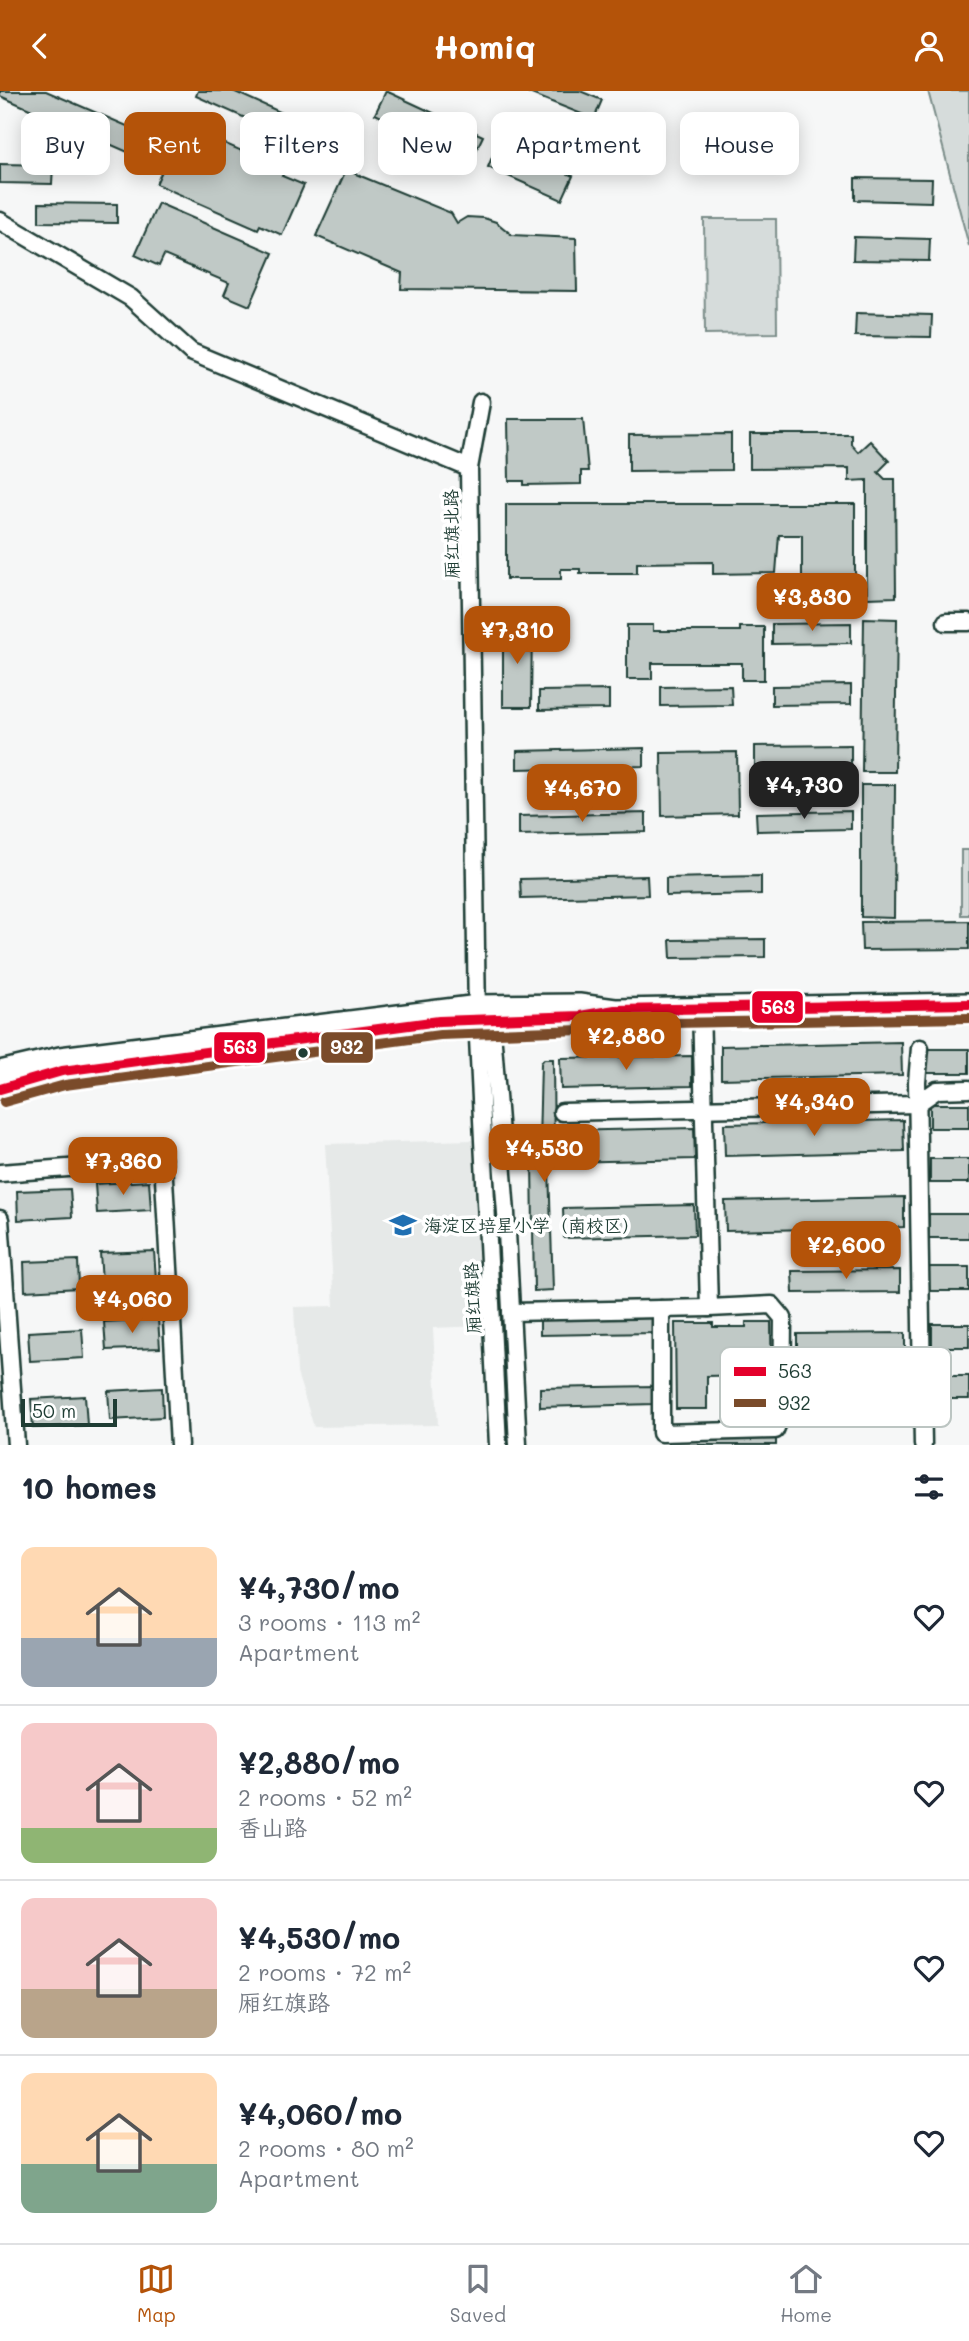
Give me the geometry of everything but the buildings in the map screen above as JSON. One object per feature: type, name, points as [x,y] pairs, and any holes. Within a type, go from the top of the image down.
[{"type":"street","name":"厢红旗北路","points":[[0,221],[131,298],[191,352],[469,468],[482,1014]]},
{"type":"street","points":[[469,468],[481,402]]},
{"type":"street","points":[[946,622],[969,622]]},
{"type":"street","points":[[0,1071],[60,1058],[482,1014],[580,1016],[615,1010],[969,1004]]},
{"type":"street","points":[[701,1008],[709,1308]]},
{"type":"street","points":[[0,1089],[62,1071],[482,1014]]},
{"type":"street","points":[[482,1014],[512,1312],[518,1445]]},
{"type":"street","name":"厢红旗路","points":[[482,1014],[498,1445]]},
{"type":"street","points":[[920,1048],[917,1104],[921,1347]]},
{"type":"street","points":[[562,1112],[917,1104],[937,1090],[969,1089]]},
{"type":"street","points":[[0,1173],[163,1161],[179,1445]]},
{"type":"street","points":[[0,1219],[16,1445]]},
{"type":"street","points":[[512,1312],[772,1305],[783,1318],[783,1347]]},
{"type":"street","points":[[661,1310],[661,1433],[775,1430],[776,1427]]},
{"type":"street","points":[[923,1427],[923,1445]]},
{"type":"shaded area","points":[[928,91],[969,91],[969,246]]},
{"type":"shaded area","points":[[704,219],[776,219],[777,333],[705,334]]},
{"type":"shaded area","points":[[961,850],[969,850],[969,915],[961,915]]},
{"type":"shaded area","name":"海淀区培星小学（南校区）","points":[[473,1140],[482,1326],[433,1328],[438,1425],[314,1427],[297,1373],[294,1307],[334,1306],[325,1144]]},
{"type":"transit line","name":"563","points":[[0,1089],[62,1071],[439,1021],[580,1016],[615,1010],[969,1004]]},
{"type":"transit line","name":"932","points":[[4,1102],[65,1085],[440,1035],[581,1030],[616,1024],[969,1018]]},
{"type":"place","name":"海淀区培星小学（南校区）","points":[[403,1225]]}]
